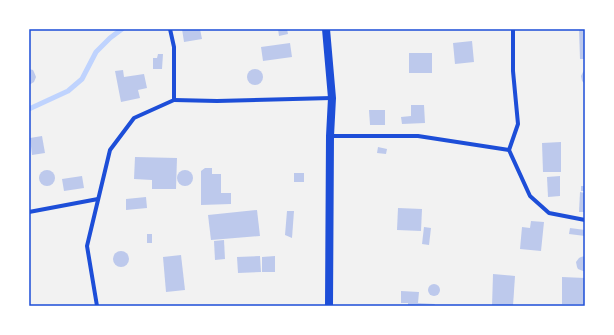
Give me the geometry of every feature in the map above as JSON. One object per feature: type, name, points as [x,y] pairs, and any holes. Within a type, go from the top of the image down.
[{"type":"main road","points":[[326,29],[332,98],[330,136],[329,306]]},
{"type":"street","points":[[170,29],[174,47],[174,100]]},
{"type":"street","points":[[513,29],[513,71],[518,124],[509,150],[530,196],[549,213],[585,220]]},
{"type":"street","points":[[97,306],[87,246],[110,150],[134,118],[174,100],[217,101],[332,98]]},
{"type":"street","points":[[330,136],[418,136],[509,150]]},
{"type":"street","points":[[29,212],[98,199]]},
{"type":"building","points":[[182,29],[200,29],[202,39],[184,42]]},
{"type":"building","points":[[278,29],[287,29],[288,34],[279,36]]},
{"type":"building","points":[[579,29],[585,29],[585,59],[580,59]]},
{"type":"building","points":[[472,41],[474,62],[455,64],[453,43]]},
{"type":"building","points":[[290,43],[292,57],[263,61],[261,47]]},
{"type":"building","points":[[409,53],[432,53],[432,73],[409,73]]},
{"type":"building","points":[[158,54],[163,54],[162,69],[153,69],[153,58],[157,58]]},
{"type":"building","points":[[29,69],[33,70],[36,77],[34,82],[29,85]]},
{"type":"building","points":[[252,69],[258,69],[263,74],[261,83],[258,85],[252,85],[247,80],[247,74]]},
{"type":"building","points":[[123,70],[124,77],[144,74],[147,88],[138,90],[140,98],[121,102],[115,71]]},
{"type":"building","points":[[585,70],[585,84],[582,81],[581,76]]},
{"type":"building","points":[[411,105],[424,105],[425,123],[402,124],[401,117],[411,116]]},
{"type":"building","points":[[369,110],[385,110],[385,125],[370,125]]},
{"type":"building","points":[[42,136],[45,153],[32,155],[30,138]]},
{"type":"building","points":[[561,142],[561,172],[543,172],[542,143]]},
{"type":"building","points":[[378,147],[387,149],[386,154],[377,153]]},
{"type":"building","points":[[135,157],[177,158],[176,189],[152,189],[152,180],[134,179]]},
{"type":"building","points":[[205,168],[212,168],[212,174],[221,174],[221,193],[231,193],[231,204],[201,205],[201,171]]},
{"type":"building","points":[[44,170],[50,170],[55,175],[53,184],[50,186],[44,186],[39,181],[39,175]]},
{"type":"building","points":[[182,170],[188,170],[193,175],[191,184],[188,186],[182,186],[177,181],[177,175]]},
{"type":"building","points":[[294,173],[304,173],[304,182],[294,182]]},
{"type":"building","points":[[82,176],[84,188],[64,191],[62,179]]},
{"type":"building","points":[[560,176],[560,196],[548,197],[547,177]]},
{"type":"building","points":[[581,186],[585,186],[585,191],[581,191]]},
{"type":"building","points":[[580,192],[585,193],[585,212],[579,212]]},
{"type":"building","points":[[146,197],[147,208],[126,210],[126,199]]},
{"type":"building","points":[[398,208],[422,209],[421,231],[397,230]]},
{"type":"building","points":[[257,210],[260,236],[211,240],[208,215]]},
{"type":"building","points":[[287,211],[294,211],[292,238],[285,235]]},
{"type":"building","points":[[531,221],[544,222],[541,251],[520,249],[522,227],[530,228]]},
{"type":"building","points":[[424,227],[431,228],[429,245],[422,244]]},
{"type":"building","points":[[570,228],[585,230],[585,236],[569,234]]},
{"type":"building","points":[[147,234],[152,234],[152,243],[147,243]]},
{"type":"building","points":[[224,240],[225,259],[215,260],[214,241]]},
{"type":"building","points":[[118,251],[124,251],[129,256],[127,265],[124,267],[118,267],[113,262],[113,256]]},
{"type":"building","points":[[181,255],[185,290],[166,292],[163,257]]},
{"type":"building","points":[[260,256],[261,272],[238,273],[237,257]]},
{"type":"building","points":[[275,256],[275,272],[262,272],[262,257]]},
{"type":"building","points":[[585,256],[585,271],[583,271],[578,269],[576,262],[579,258]]},
{"type":"building","points":[[493,274],[515,276],[513,306],[492,306]]},
{"type":"building","points":[[562,277],[585,278],[585,304],[562,304]]},
{"type":"building","points":[[434,284],[438,286],[440,290],[438,294],[434,296],[430,294],[428,290],[430,286]]},
{"type":"building","points":[[401,291],[419,292],[418,303],[435,304],[434,306],[408,306],[408,303],[401,303]]},
{"type":"waterway","points":[[29,109],[68,91],[82,79],[96,52],[110,38],[122,29]]}]
